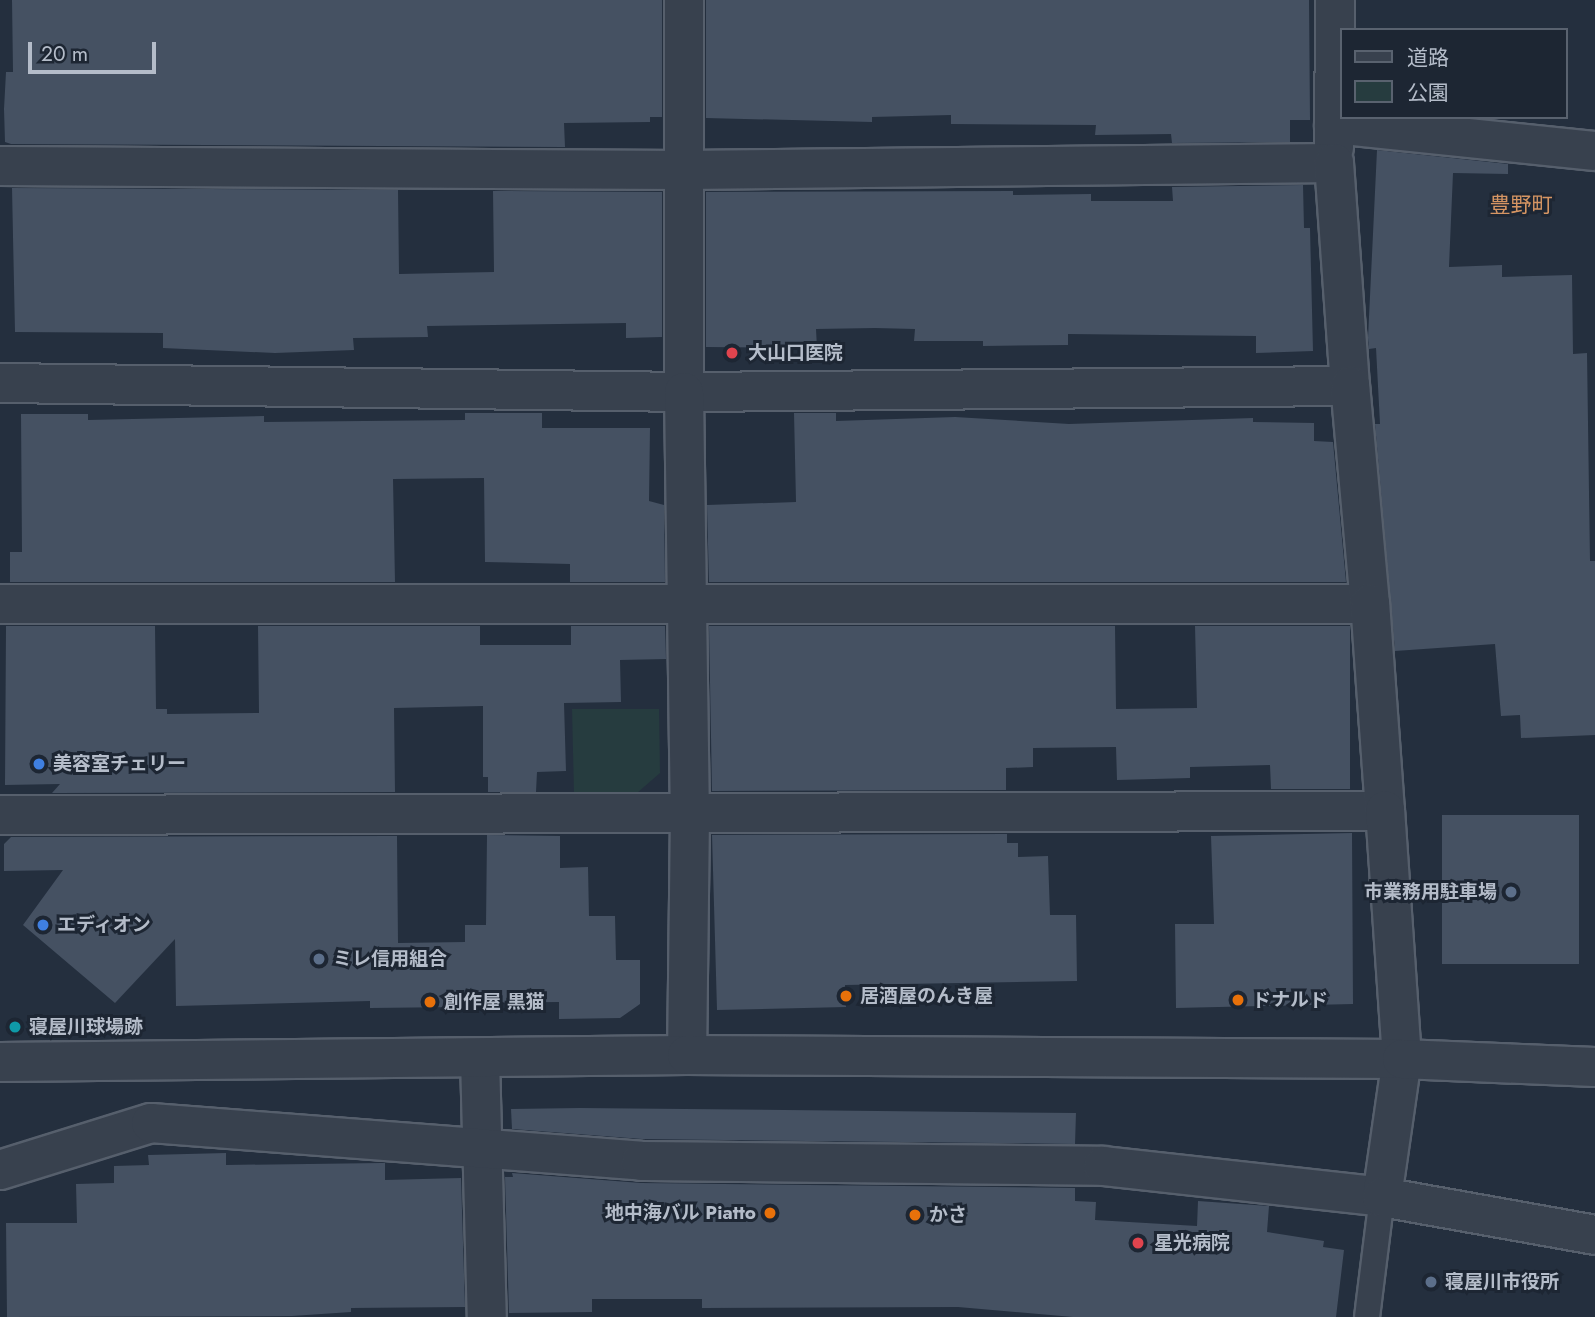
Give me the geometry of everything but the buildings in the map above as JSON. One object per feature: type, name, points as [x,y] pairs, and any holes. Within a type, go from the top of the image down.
[{"type":"street","points":[[684,0],[684,392],[690,814],[687,1055]]},
{"type":"street","points":[[1335,0],[1335,163],[1402,1059],[1382,1197]]},
{"type":"street","points":[[1334,124],[1595,150]]},
{"type":"street","points":[[0,166],[684,170],[1335,163]]},
{"type":"street","points":[[0,383],[684,392],[1350,386]]},
{"type":"street","points":[[0,604],[1370,604]]},
{"type":"street","points":[[0,815],[1385,811]]},
{"type":"street","points":[[0,1062],[687,1055],[1402,1059],[1595,1067]]},
{"type":"street","points":[[480,1058],[487,1317]]},
{"type":"street","points":[[0,1170],[151,1123],[641,1161],[1104,1166],[1382,1197],[1595,1235]]},
{"type":"lane","points":[[1367,1317],[1382,1197]]},
{"type":"green space","points":[[572,709],[659,709],[660,773],[637,793],[574,794]]},
{"type":"place","name":"大山口医院","points":[[732,353]]},
{"type":"place","name":"美容室チェリー","points":[[39,764]]},
{"type":"place","name":"市業務用駐車場","points":[[1511,892]]},
{"type":"place","name":"エディオン","points":[[43,925]]},
{"type":"place","name":"ミレ信用組合","points":[[319,959]]},
{"type":"place","name":"居酒屋のんき屋","points":[[846,996]]},
{"type":"place","name":"ドナルド","points":[[1238,1000]]},
{"type":"place","name":"創作屋 黒猫","points":[[430,1002]]},
{"type":"place","name":"寝屋川球場跡","points":[[15,1027]]},
{"type":"place","name":"地中海バル Piatto","points":[[770,1213]]},
{"type":"place","name":"かさ","points":[[915,1215]]},
{"type":"place","name":"星光病院","points":[[1138,1243]]},
{"type":"place","name":"寝屋川市役所","points":[[1431,1282]]},
{"type":"district","name":"豊野町","points":[[1521,205]]}]
